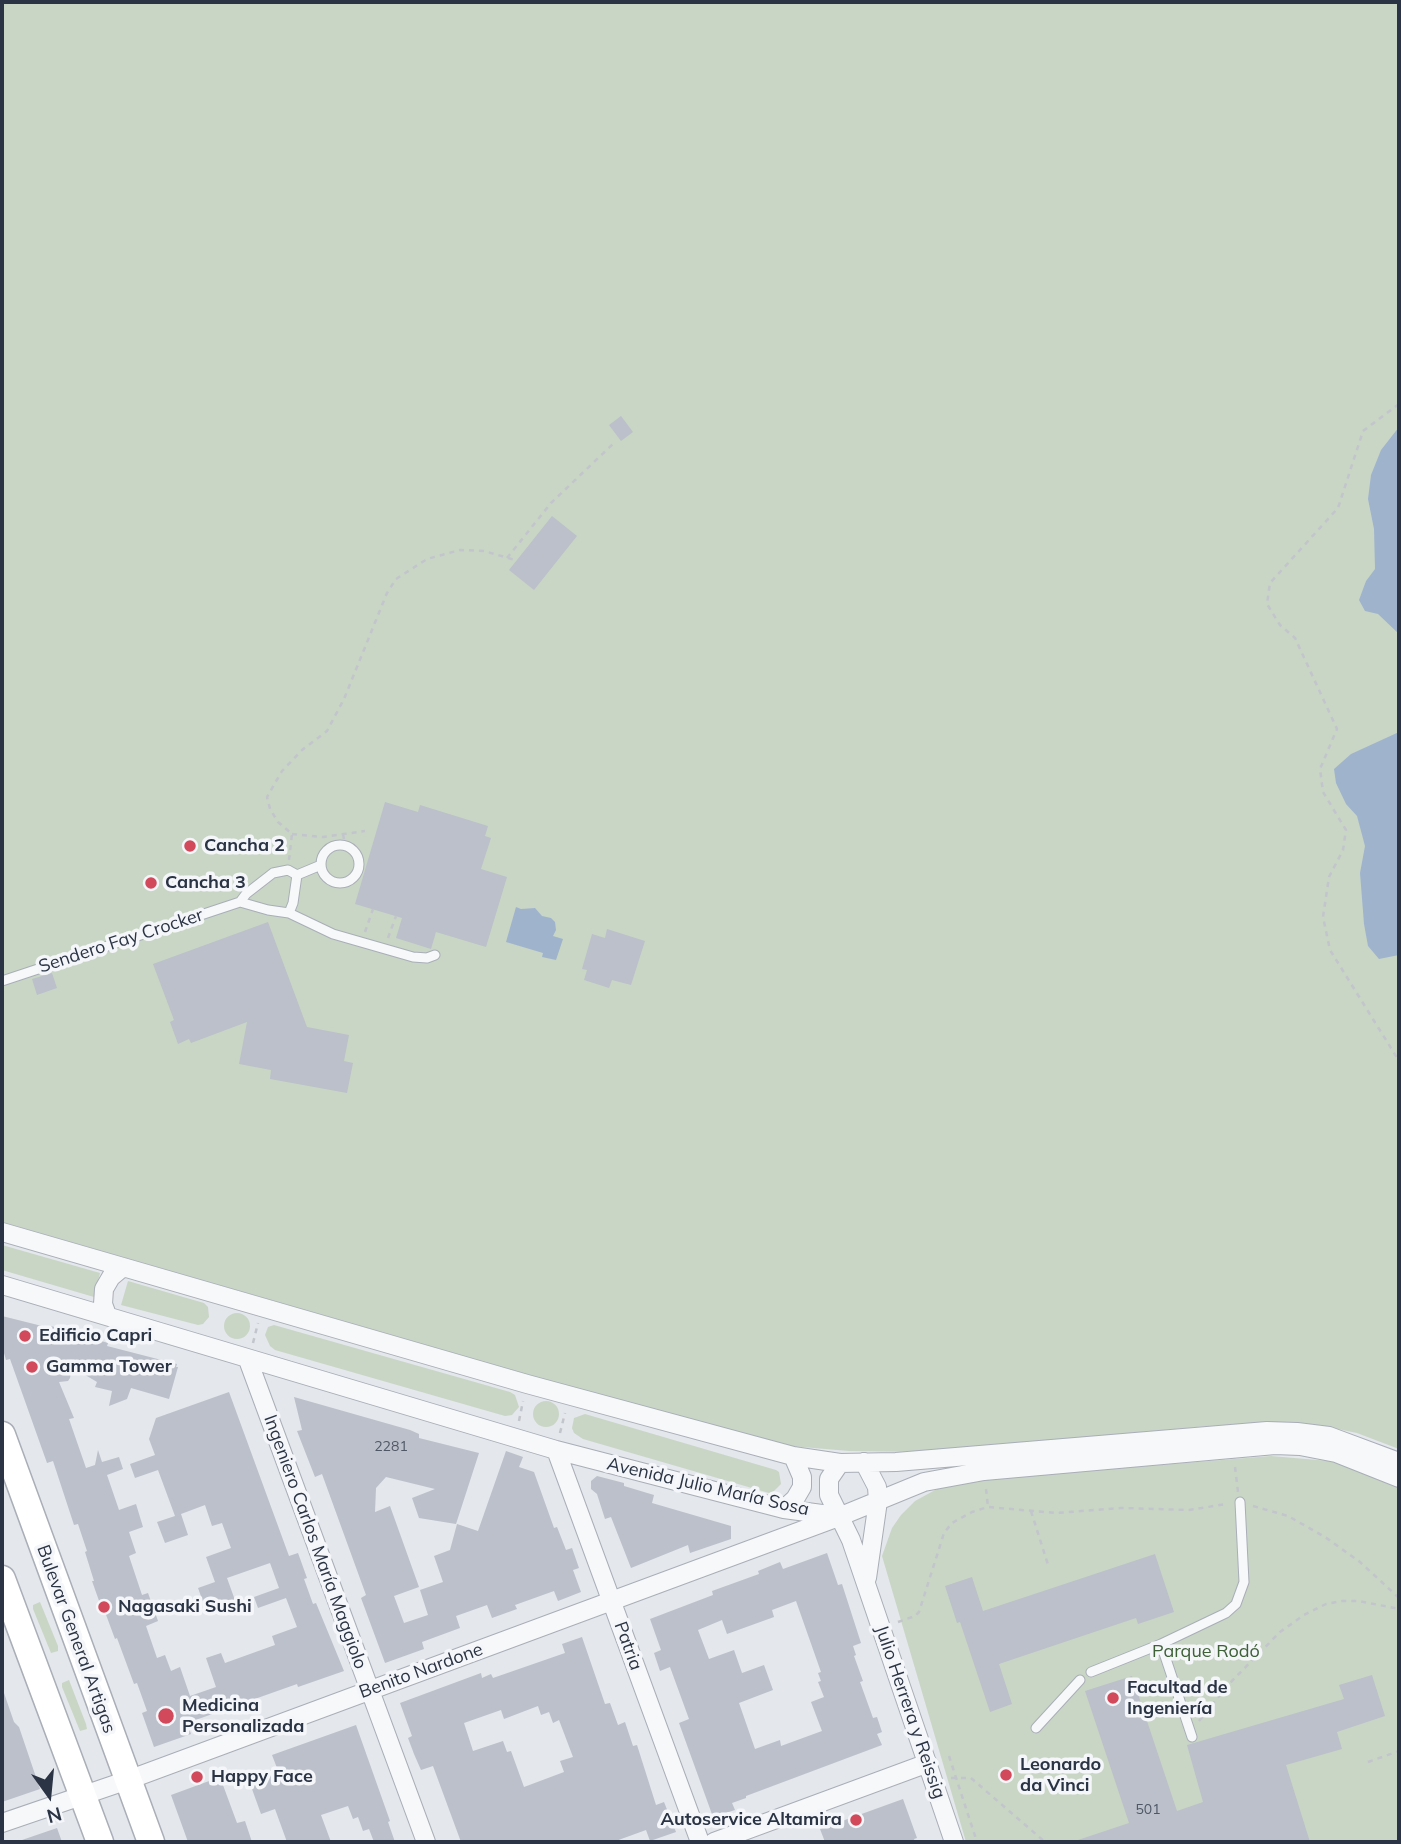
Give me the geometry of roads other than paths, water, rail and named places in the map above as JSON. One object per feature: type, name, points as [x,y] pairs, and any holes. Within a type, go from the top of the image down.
[{"type":"main road","name":"Bulevar General Artigas","points":[[2,1435],[151,1842]]},
{"type":"main road","points":[[2,1579],[100,1842]]},
{"type":"street","points":[[2,1232],[261,1309],[793,1456],[840,1463],[896,1462],[1267,1431],[1329,1436],[1399,1462]]},
{"type":"street","points":[[107,1315],[103,1304],[104,1289],[111,1277],[123,1267]]},
{"type":"street","name":"Avenida Julio María Sosa","points":[[2,1285],[556,1450],[784,1509],[841,1517]]},
{"type":"street","name":"Ingeniero Carlos María Maggiolo","points":[[248,1360],[425,1842]]},
{"type":"street","points":[[841,1517],[924,1482],[984,1471],[1232,1448],[1300,1446],[1336,1453],[1399,1478]]},
{"type":"street","name":"Patria","points":[[556,1450],[700,1842]]},
{"type":"street","points":[[784,1509],[795,1499],[802,1487],[802,1477],[793,1456]]},
{"type":"street","name":"Julio Herrera y Reissig","points":[[864,1462],[877,1487],[878,1502],[866,1582]]},
{"type":"street","name":"Julio Herrera y Reissig","points":[[840,1463],[832,1471],[828,1486],[829,1495],[841,1517],[866,1582],[954,1842]]},
{"type":"street","name":"Benito Nardone","points":[[2,1823],[128,1780],[841,1517]]},
{"type":"street","points":[[714,1842],[930,1768]]},
{"type":"lane","points":[[333,846],[351,847],[359,858],[358,871],[350,881],[344,883],[331,881],[326,877],[321,865],[321,859],[333,846]]},
{"type":"lane","points":[[289,913],[297,876],[321,865]]},
{"type":"lane","name":"Sendero Fay Crocker","points":[[2,981],[240,902],[273,873],[288,870],[297,876]]},
{"type":"lane","points":[[240,902],[289,913],[333,934],[413,957],[427,958],[435,955]]},
{"type":"lane","points":[[1091,1672],[1161,1644],[1226,1613],[1236,1604],[1244,1582],[1240,1502]]},
{"type":"lane","points":[[1161,1644],[1191,1734]]},
{"type":"lane","points":[[1036,1728],[1080,1680]]},
{"type":"water","points":[[1399,427],[1399,634],[1378,614],[1365,611],[1359,600],[1366,581],[1375,569],[1374,529],[1368,499],[1371,475],[1381,450]]},
{"type":"water","points":[[1399,732],[1399,955],[1379,959],[1368,946],[1364,924],[1360,873],[1365,846],[1357,816],[1346,804],[1336,783],[1334,769],[1351,754]]},
{"type":"water","points":[[516,907],[535,908],[542,916],[555,922],[556,930],[553,936],[563,939],[556,960],[542,957],[543,953],[506,942]]},
{"type":"place","name":"Cancha 2","points":[[190,846]]},
{"type":"place","name":"Cancha 3","points":[[151,883]]},
{"type":"place","name":"Edificio Capri","points":[[25,1336]]},
{"type":"place","name":"Gamma Tower","points":[[32,1367]]},
{"type":"place","name":"Nagasaki Sushi","points":[[104,1607]]},
{"type":"place","name":"Facultad de Ingeniería","points":[[1113,1698]]},
{"type":"place","name":"Medicina Personalizada","points":[[166,1716]]},
{"type":"place","name":"Leonardo da Vinci","points":[[1006,1775]]},
{"type":"place","name":"Happy Face","points":[[197,1777]]},
{"type":"place","name":"Autoservice Altamira","points":[[856,1820]]},
{"type":"park label","name":"Parque Rodó","points":[[1206,1652]]}]
